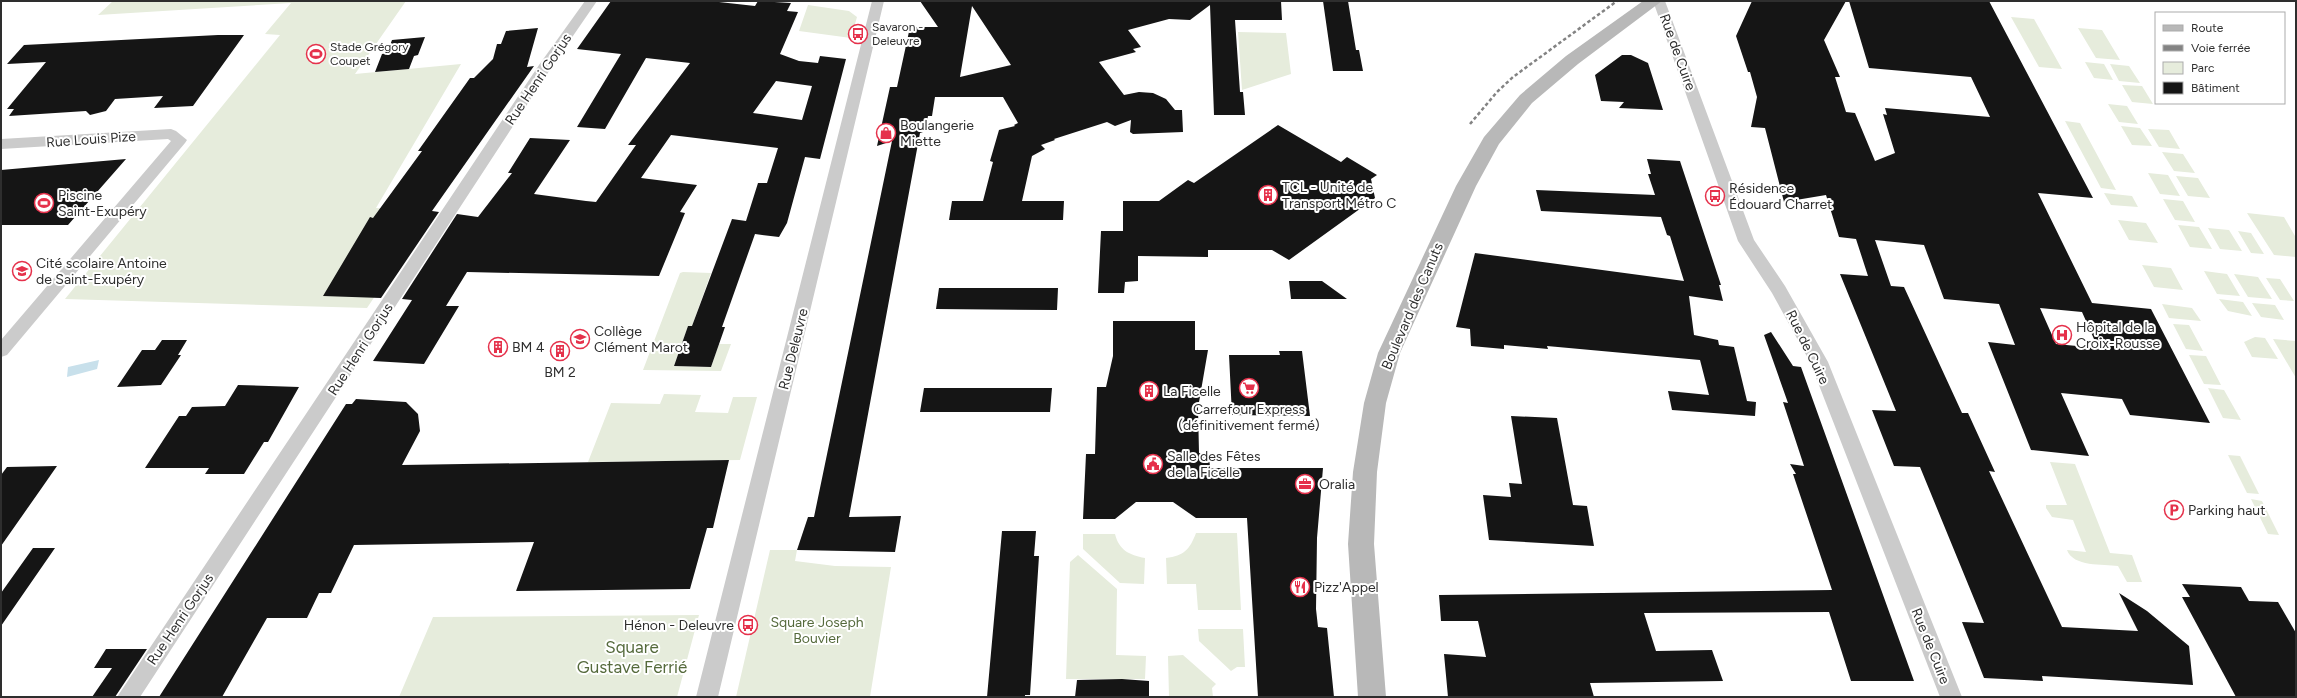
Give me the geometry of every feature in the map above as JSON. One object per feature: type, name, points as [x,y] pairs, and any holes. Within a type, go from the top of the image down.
[{"type":"main road","name":"Boulevard des Canuts","points":[[1372,697],[1361,544],[1365,472],[1375,404],[1389,353],[1466,186],[1491,141],[1526,99],[1572,60],[1654,1]]},
{"type":"street","name":"Rue Henri Gorjus","points":[[128,697],[546,65],[591,1]]},
{"type":"street","name":"Rue Deleuvre","points":[[707,697],[876,1]]},
{"type":"street","name":"Rue de Cuire","points":[[1659,1],[1746,241],[1780,290],[1819,362],[1950,697]]},
{"type":"street","name":"Rue Louis Pize","points":[[1,144],[171,134],[180,140],[1,351]]},
{"type":"green space","points":[[113,1],[406,1],[355,74],[461,64],[376,208],[432,211],[367,308],[65,299],[280,35],[265,34],[291,3],[98,15]]},
{"type":"green space","points":[[808,5],[849,11],[857,17],[851,38],[799,31]]},
{"type":"green space","points":[[2011,17],[2034,19],[2062,69],[2039,67]]},
{"type":"green space","points":[[2078,28],[2102,30],[2120,60],[2096,58]]},
{"type":"green space","points":[[1238,32],[1286,33],[1291,74],[1242,90]]},
{"type":"green space","points":[[2085,62],[2104,64],[2113,80],[2094,78]]},
{"type":"green space","points":[[2110,64],[2129,66],[2140,83],[2119,81]]},
{"type":"green space","points":[[2122,85],[2142,86],[2153,104],[2132,102]]},
{"type":"green space","points":[[2108,104],[2127,106],[2138,124],[2119,122]]},
{"type":"green space","points":[[2065,121],[2080,123],[2116,190],[2101,188]]},
{"type":"green space","points":[[2121,126],[2140,128],[2152,146],[2132,145]]},
{"type":"green space","points":[[2148,129],[2169,130],[2180,149],[2159,147]]},
{"type":"green space","points":[[2162,152],[2183,154],[2195,173],[2174,171]]},
{"type":"green space","points":[[2148,173],[2168,175],[2180,196],[2160,194]]},
{"type":"green space","points":[[2176,176],[2198,178],[2210,198],[2188,196]]},
{"type":"green space","points":[[2104,193],[2132,196],[2138,207],[2111,205]]},
{"type":"green space","points":[[2163,199],[2183,201],[2195,222],[2175,220]]},
{"type":"green space","points":[[2247,213],[2284,217],[2295,236],[2296,257],[2274,255]]},
{"type":"green space","points":[[2118,220],[2146,223],[2158,243],[2129,240]]},
{"type":"green space","points":[[2178,225],[2199,227],[2212,249],[2190,247]]},
{"type":"green space","points":[[2208,228],[2229,230],[2242,251],[2220,249]]},
{"type":"green space","points":[[2238,231],[2251,233],[2264,254],[2251,253]]},
{"type":"green space","points":[[2142,265],[2171,268],[2183,290],[2154,287]]},
{"type":"green space","points":[[2204,271],[2227,274],[2240,296],[2217,294]]},
{"type":"green space","points":[[680,273],[711,273],[692,326],[688,326],[674,366],[711,367],[719,344],[731,344],[721,371],[643,370]]},
{"type":"green space","points":[[2234,274],[2258,277],[2272,299],[2248,297]]},
{"type":"green space","points":[[2266,278],[2280,279],[2294,301],[2280,300]]},
{"type":"green space","points":[[2219,299],[2243,302],[2252,316],[2228,311]]},
{"type":"green space","points":[[2252,303],[2275,305],[2284,320],[2261,317]]},
{"type":"green space","points":[[2162,304],[2192,308],[2201,321],[2169,318]]},
{"type":"green space","points":[[2173,324],[2189,325],[2203,351],[2186,349]]},
{"type":"green space","points":[[2255,337],[2265,338],[2278,359],[2252,357],[2244,342]]},
{"type":"green space","points":[[2273,339],[2296,341],[2296,378]]},
{"type":"green space","points":[[2189,355],[2206,356],[2221,385],[2204,384]]},
{"type":"green space","points":[[2208,388],[2224,390],[2241,420],[2223,418]]},
{"type":"green space","points":[[664,394],[701,395],[695,412],[728,413],[733,397],[757,397],[740,460],[588,462],[611,403],[660,404]]},
{"type":"green space","points":[[2228,455],[2240,456],[2259,494],[2247,493]]},
{"type":"green space","points":[[2050,462],[2075,464],[2110,553],[2132,555],[2142,582],[2127,582],[2118,566],[2089,564],[2075,559],[2070,555],[2067,550],[2086,552],[2073,520],[2052,517],[2046,508],[2046,505],[2067,505]]},
{"type":"green space","points":[[2251,499],[2262,501],[2279,535],[2268,534]]},
{"type":"green space","points":[[1196,533],[1237,533],[1241,610],[1198,610],[1196,584],[1167,584],[1166,558],[1177,556],[1186,551]]},
{"type":"green space","points":[[1083,534],[1115,534],[1122,548],[1134,555],[1145,558],[1144,584],[1120,583],[1083,549]]},
{"type":"green space","name":"Square Joseph Bouvier","points":[[770,550],[797,550],[795,561],[835,566],[891,567],[870,697],[736,697]]},
{"type":"green space","points":[[1078,555],[1117,589],[1116,655],[1146,656],[1145,679],[1066,679],[1070,562]]},
{"type":"green space","name":"Square Gustave Ferrié","points":[[699,615],[677,697],[399,697],[433,617]]},
{"type":"green space","points":[[1198,629],[1243,629],[1245,667],[1237,667],[1231,671],[1199,641]]},
{"type":"green space","points":[[1183,655],[1216,684],[1212,688],[1213,697],[1169,697],[1168,656]]},
{"type":"water","points":[[99,360],[97,369],[67,377],[68,367]]},
{"type":"building","points":[[611,1],[710,1],[755,6],[758,1],[791,3],[787,11],[798,12],[780,54],[799,61],[818,63],[820,56],[846,59],[820,159],[805,157],[787,223],[779,237],[755,234],[722,327],[725,327],[711,367],[674,366],[688,326],[692,326],[732,219],[746,221],[758,183],[767,183],[778,148],[671,135],[641,178],[697,185],[680,212],[685,213],[659,276],[467,272],[446,306],[459,306],[424,364],[373,361],[412,300],[402,299],[457,214],[478,217],[512,173],[508,173],[530,138],[570,140],[534,194],[596,202],[636,145],[628,145],[690,63],[646,58],[605,129],[577,127],[621,54],[577,49]],"holes":[[[776,81],[812,86],[802,120],[753,113]]]},
{"type":"building","points":[[920,1],[1281,1],[1282,20],[1235,20],[1240,92],[1243,92],[1245,115],[1214,115],[1210,5],[1190,20],[1169,19],[1128,30],[1141,47],[1133,49],[1136,52],[1099,62],[1124,95],[1139,92],[1153,93],[1166,99],[1175,110],[1182,110],[1183,132],[1133,134],[1130,132],[1131,120],[1115,126],[1107,122],[1054,139],[1055,140],[1041,145],[1045,149],[1032,156],[1022,201],[1064,201],[1063,220],[949,220],[952,201],[983,201],[993,162],[990,161],[999,130],[1015,126],[1014,125],[1018,123],[1003,97],[935,97],[932,116],[928,116],[926,127],[924,127],[923,132],[920,133],[849,517],[901,516],[895,552],[797,550],[808,517],[814,517],[892,141],[877,146],[890,87],[897,87],[910,27],[938,27]],"holes":[[[972,6],[1011,65],[960,77]]]},
{"type":"building","points":[[1323,1],[1348,1],[1356,50],[1359,50],[1363,71],[1333,71]]},
{"type":"building","points":[[1752,1],[1846,1],[1824,40],[1840,77],[1835,77],[1846,112],[1855,113],[1875,161],[1895,153],[1883,114],[1887,115],[1885,108],[1990,117],[1971,77],[1869,68],[1849,1],[1989,1],[2093,198],[2038,193],[2092,303],[2151,309],[2210,423],[2130,415],[2122,399],[2061,393],[2089,456],[2031,450],[1988,342],[2015,345],[1999,304],[1944,299],[1924,245],[1875,240],[1891,286],[1904,287],[1962,413],[1968,413],[1995,472],[1989,471],[2062,627],[2138,631],[2119,593],[2147,611],[2189,646],[2193,685],[2042,676],[2043,681],[1984,678],[1962,622],[1984,623],[1920,467],[1894,466],[1872,410],[1896,411],[1840,274],[1868,276],[1856,239],[1839,237],[1826,195],[1784,202],[1765,128],[1751,127],[1757,97],[1750,72],[1748,72],[1736,36]],"holes":[[[2040,308],[2082,312],[2098,348],[2056,344]]]},
{"type":"building","points":[[538,28],[527,67],[534,66],[432,211],[439,212],[381,298],[323,296],[370,217],[373,218],[422,151],[418,151],[470,78],[474,78],[493,59],[497,44],[501,44],[506,31]]},
{"type":"building","points":[[244,35],[193,106],[154,108],[163,96],[115,99],[106,111],[90,115],[86,111],[9,116],[14,109],[7,109],[46,62],[7,64],[24,45]]},
{"type":"building","points":[[425,37],[418,55],[414,56],[409,69],[375,72],[382,54],[387,53],[392,40]]},
{"type":"building","points":[[1622,55],[1631,55],[1648,63],[1663,110],[1619,108],[1624,102],[1601,101],[1595,75]]},
{"type":"building","name":"TCL - Unité de Transport Métro C","points":[[1278,125],[1341,162],[1347,157],[1377,175],[1371,179],[1375,198],[1289,260],[1272,250],[1208,250],[1208,257],[1138,256],[1138,281],[1125,282],[1124,293],[1098,293],[1101,231],[1123,231],[1123,201],[1159,201],[1188,180],[1194,183]]},
{"type":"building","name":"Piscine Saint-Exupéry","points":[[126,159],[68,225],[1,225],[1,170]]},
{"type":"building","points":[[1647,159],[1680,161],[1721,285],[1719,285],[1723,301],[1689,296],[1694,335],[1718,340],[1719,345],[1734,347],[1747,401],[1756,402],[1755,416],[1672,410],[1668,391],[1709,395],[1700,360],[1547,346],[1548,349],[1504,345],[1504,349],[1471,346],[1470,329],[1456,327],[1475,253],[1684,281],[1670,236],[1667,235],[1661,217],[1541,211],[1536,190],[1655,195],[1648,174],[1651,174]]},
{"type":"building","points":[[1289,281],[1322,281],[1347,299],[1291,299]]},
{"type":"building","points":[[939,288],[1058,288],[1057,310],[936,309]]},
{"type":"building","points":[[1113,321],[1195,321],[1195,350],[1208,350],[1198,408],[1199,453],[1209,454],[1210,468],[1323,468],[1317,538],[1316,609],[1318,627],[1327,628],[1334,697],[1258,697],[1247,518],[1196,518],[1173,502],[1136,502],[1115,519],[1083,519],[1086,454],[1095,454],[1097,387],[1106,387],[1113,356]]},
{"type":"building","points":[[1771,332],[1793,366],[1801,367],[1914,681],[1851,681],[1829,612],[1644,613],[1656,651],[1712,650],[1723,681],[1590,683],[1594,697],[1448,697],[1444,654],[1486,657],[1478,621],[1441,621],[1439,595],[1832,590],[1793,474],[1796,474],[1790,464],[1804,466],[1783,402],[1788,403],[1764,335]]},
{"type":"building","points":[[162,340],[187,340],[178,355],[181,355],[161,385],[117,387],[142,350],[155,350]]},
{"type":"building","points":[[1279,351],[1302,351],[1310,416],[1232,415],[1229,355],[1280,355]]},
{"type":"building","points":[[238,385],[299,387],[268,442],[264,442],[244,474],[205,474],[209,468],[145,468],[179,416],[186,416],[192,407],[225,406]]},
{"type":"building","points":[[924,388],[1052,388],[1050,412],[920,412]]},
{"type":"building","points":[[356,399],[406,402],[418,414],[420,431],[402,465],[729,460],[713,528],[707,528],[690,589],[516,591],[534,542],[354,545],[331,593],[319,593],[307,618],[267,618],[222,697],[159,697],[346,404],[352,404]]},
{"type":"building","points":[[1511,416],[1557,418],[1573,505],[1587,506],[1594,546],[1489,540],[1483,495],[1511,497],[1509,483],[1522,484]]},
{"type":"building","points":[[57,466],[1,546],[1,475],[7,467]]},
{"type":"building","points":[[1002,531],[1036,531],[1034,556],[1039,556],[1030,695],[1025,695],[1025,697],[987,697]]},
{"type":"building","points":[[33,548],[55,548],[1,626],[1,593]]},
{"type":"building","points":[[2182,584],[2241,587],[2249,601],[2278,602],[2296,633],[2296,697],[2236,697],[2182,597],[2190,597]]},
{"type":"building","points":[[106,649],[147,649],[115,697],[92,697],[112,668],[94,668]]},
{"type":"building","points":[[1122,679],[1149,681],[1149,697],[1075,697],[1077,680]]},
{"type":"railway","points":[[1470,124],[1497,92],[1513,77],[1617,1]]},
{"type":"place","name":"Savaron - Deleuvre","points":[[858,34]]},
{"type":"place","name":"Stade Grégory Coupet","points":[[316,54]]},
{"type":"place","name":"Boulangerie Miette","points":[[886,133]]},
{"type":"place","name":"TCL - Unité de Transport Métro C","points":[[1268,195]]},
{"type":"place","name":"Résidence Édouard Charret","points":[[1715,196]]},
{"type":"place","name":"Piscine Saint-Exupéry","points":[[44,203]]},
{"type":"place","name":"Cité scolaire Antoine de Saint-Exupéry","points":[[22,271]]},
{"type":"place","name":"Hôpital de la Croix-Rousse","points":[[2062,335]]},
{"type":"place","name":"Collège Clément Marot","points":[[580,339]]},
{"type":"place","name":"BM 4","points":[[498,347]]},
{"type":"place","name":"BM 2","points":[[560,351]]},
{"type":"place","name":"Carrefour Express (définitivement fermé)","points":[[1249,388]]},
{"type":"place","name":"La Ficelle","points":[[1149,391]]},
{"type":"place","name":"Salle des Fêtes de la Ficelle","points":[[1153,464]]},
{"type":"place","name":"Oralia","points":[[1305,484]]},
{"type":"place","name":"Parking haut","points":[[2174,510]]},
{"type":"place","name":"Pizz'Appel","points":[[1300,587]]},
{"type":"place","name":"Hénon - Deleuvre","points":[[748,625]]}]
